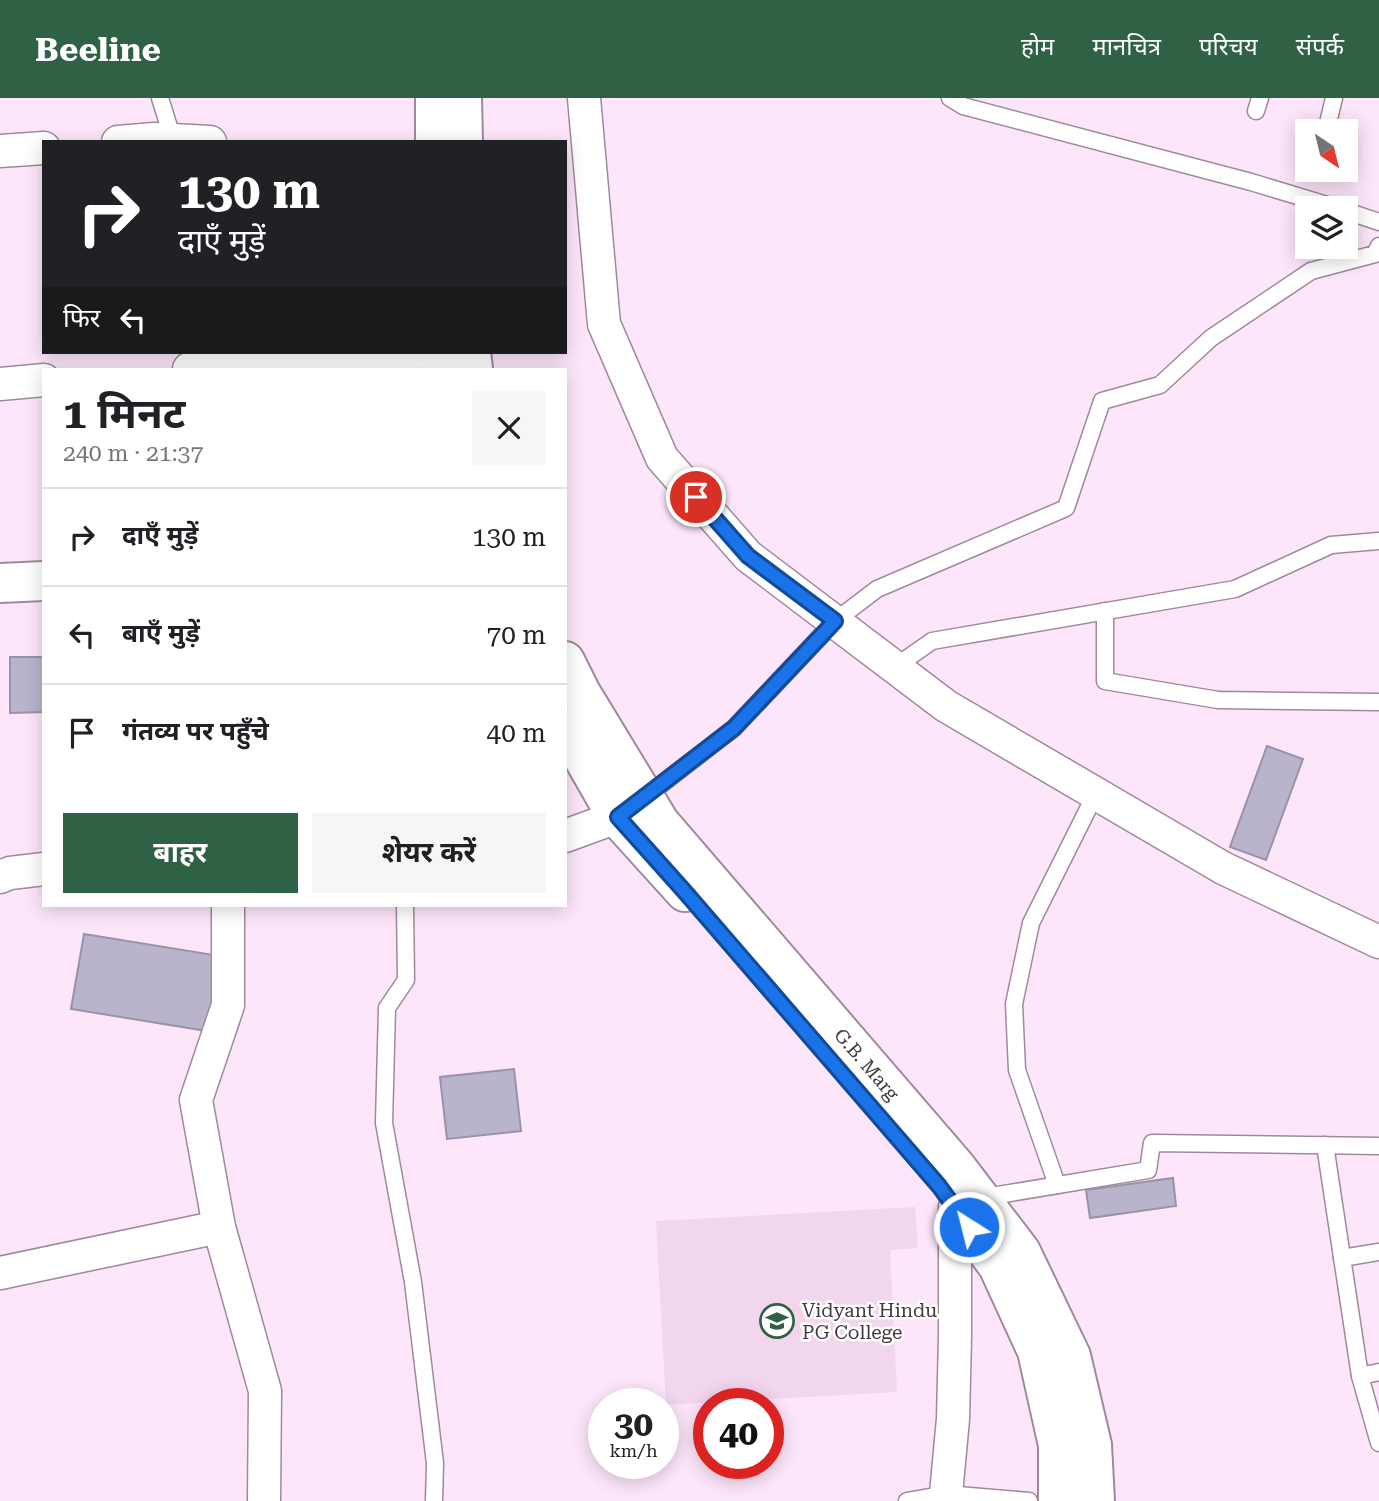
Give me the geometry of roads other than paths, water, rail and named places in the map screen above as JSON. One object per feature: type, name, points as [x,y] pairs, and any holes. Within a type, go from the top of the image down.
[{"type":"street","points":[[435,98],[435,140]]},
{"type":"street","points":[[462,98],[463,140]]},
{"type":"street","points":[[584,98],[604,324],[662,458],[748,556],[946,706],[1223,868],[1379,942]]},
{"type":"street","points":[[143,140],[173,140]]},
{"type":"street","points":[[0,151],[42,148]]},
{"type":"street","points":[[203,368],[393,354]]},
{"type":"street","points":[[0,384],[42,380]]},
{"type":"street","points":[[0,583],[42,581]]},
{"type":"street","name":"G.B. Marg","points":[[567,665],[631,807],[660,823],[957,1168],[967,1203],[1021,1252],[1071,1356],[1092,1445],[1095,1501]]},
{"type":"street","points":[[567,728],[631,807],[567,835]]},
{"type":"street","points":[[0,877],[10,873],[42,869]]},
{"type":"street","points":[[228,907],[228,1005],[196,1100],[219,1227],[265,1391],[264,1501]]},
{"type":"street","points":[[946,1494],[955,1336],[967,1203]]},
{"type":"street","points":[[967,1203],[1037,1351],[1058,1445],[1058,1501]]},
{"type":"street","points":[[0,1273],[219,1227]]},
{"type":"lane","points":[[160,98],[173,140]]},
{"type":"lane","points":[[950,98],[963,106],[1251,181],[1299,196]]},
{"type":"lane","points":[[1329,119],[1335,98]]},
{"type":"lane","points":[[1358,215],[1379,222]]},
{"type":"lane","points":[[631,807],[734,728],[835,621],[877,589],[1066,508],[1102,401],[1160,386],[1212,338],[1311,271],[1375,254],[1379,246]]},
{"type":"lane","points":[[895,667],[932,640],[1234,589],[1331,545],[1379,541]]},
{"type":"lane","points":[[1105,611],[1105,681],[1218,700],[1379,702]]},
{"type":"lane","points":[[1057,1185],[1017,1070],[1014,1004],[1031,923],[1096,793]]},
{"type":"lane","points":[[405,907],[407,980],[387,1008],[384,1123],[413,1282],[435,1463],[434,1501]]},
{"type":"lane","points":[[967,1203],[1149,1170],[1152,1143],[1379,1146]]},
{"type":"lane","points":[[1325,1145],[1360,1376],[1379,1443]]},
{"type":"lane","points":[[1342,1258],[1379,1252]]},
{"type":"lane","points":[[1360,1376],[1379,1372]]},
{"type":"lane","points":[[907,1501],[946,1494],[1029,1501]]},
{"type":"place","name":"Vidyant Hindu PG College","points":[[777,1321]]}]
